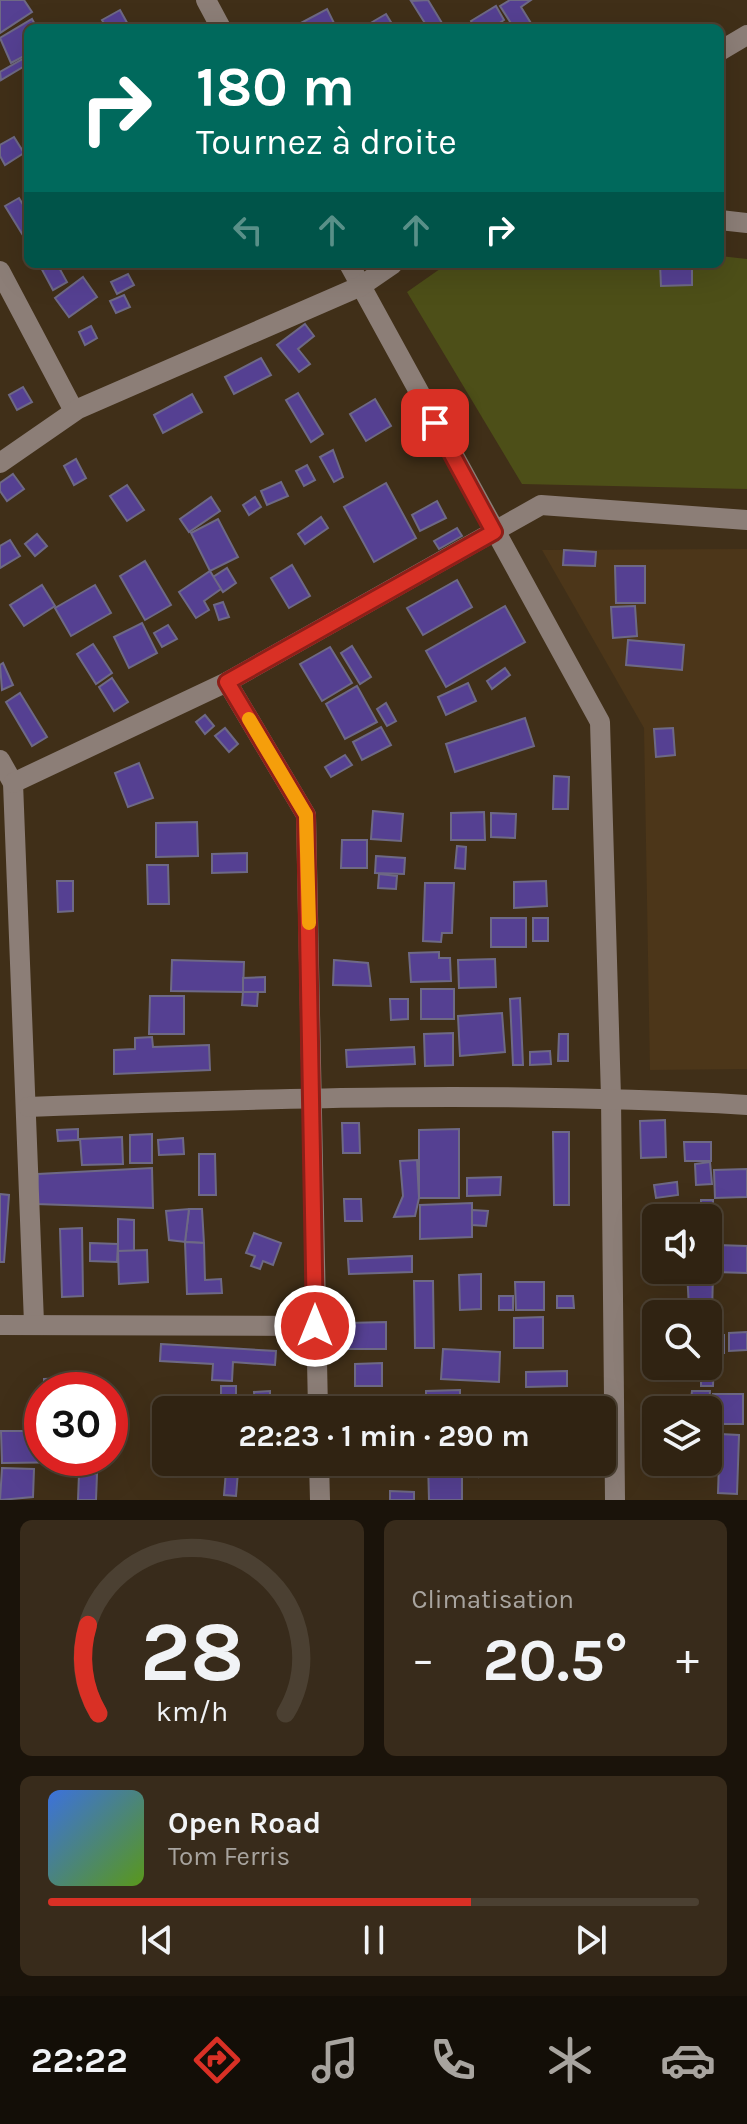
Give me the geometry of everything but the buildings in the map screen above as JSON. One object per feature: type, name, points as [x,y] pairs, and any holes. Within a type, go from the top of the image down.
[{"type":"street","points":[[207,0],[219,24]]},
{"type":"street","points":[[724,49],[747,35]]},
{"type":"street","points":[[724,220],[747,223]]},
{"type":"street","points":[[351,268],[600,722],[611,1097],[615,1500]]},
{"type":"street","points":[[0,463],[74,411],[361,286],[387,268]]},
{"type":"street","points":[[0,271],[74,411]]},
{"type":"street","points":[[13,783],[227,682],[541,505],[747,520]]},
{"type":"street","points":[[227,682],[306,815],[318,1396]]},
{"type":"street","points":[[0,760],[13,783],[34,1323]]},
{"type":"street","points":[[28,1107],[313,1096],[611,1097],[747,1105]]},
{"type":"street","points":[[0,1325],[315,1326]]},
{"type":"street","points":[[319,1476],[320,1500]]},
{"type":"shaded area","points":[[724,256],[747,259],[747,489],[522,484],[407,292],[441,268],[724,268]]},
{"type":"shaded area","points":[[747,549],[747,1069],[650,1070],[644,728],[542,550]]},
{"type":"slow traffic","points":[[249,719],[306,815],[309,923]]},
{"type":"route","points":[[315,1326],[306,815],[227,682],[494,532],[435,423]]}]
